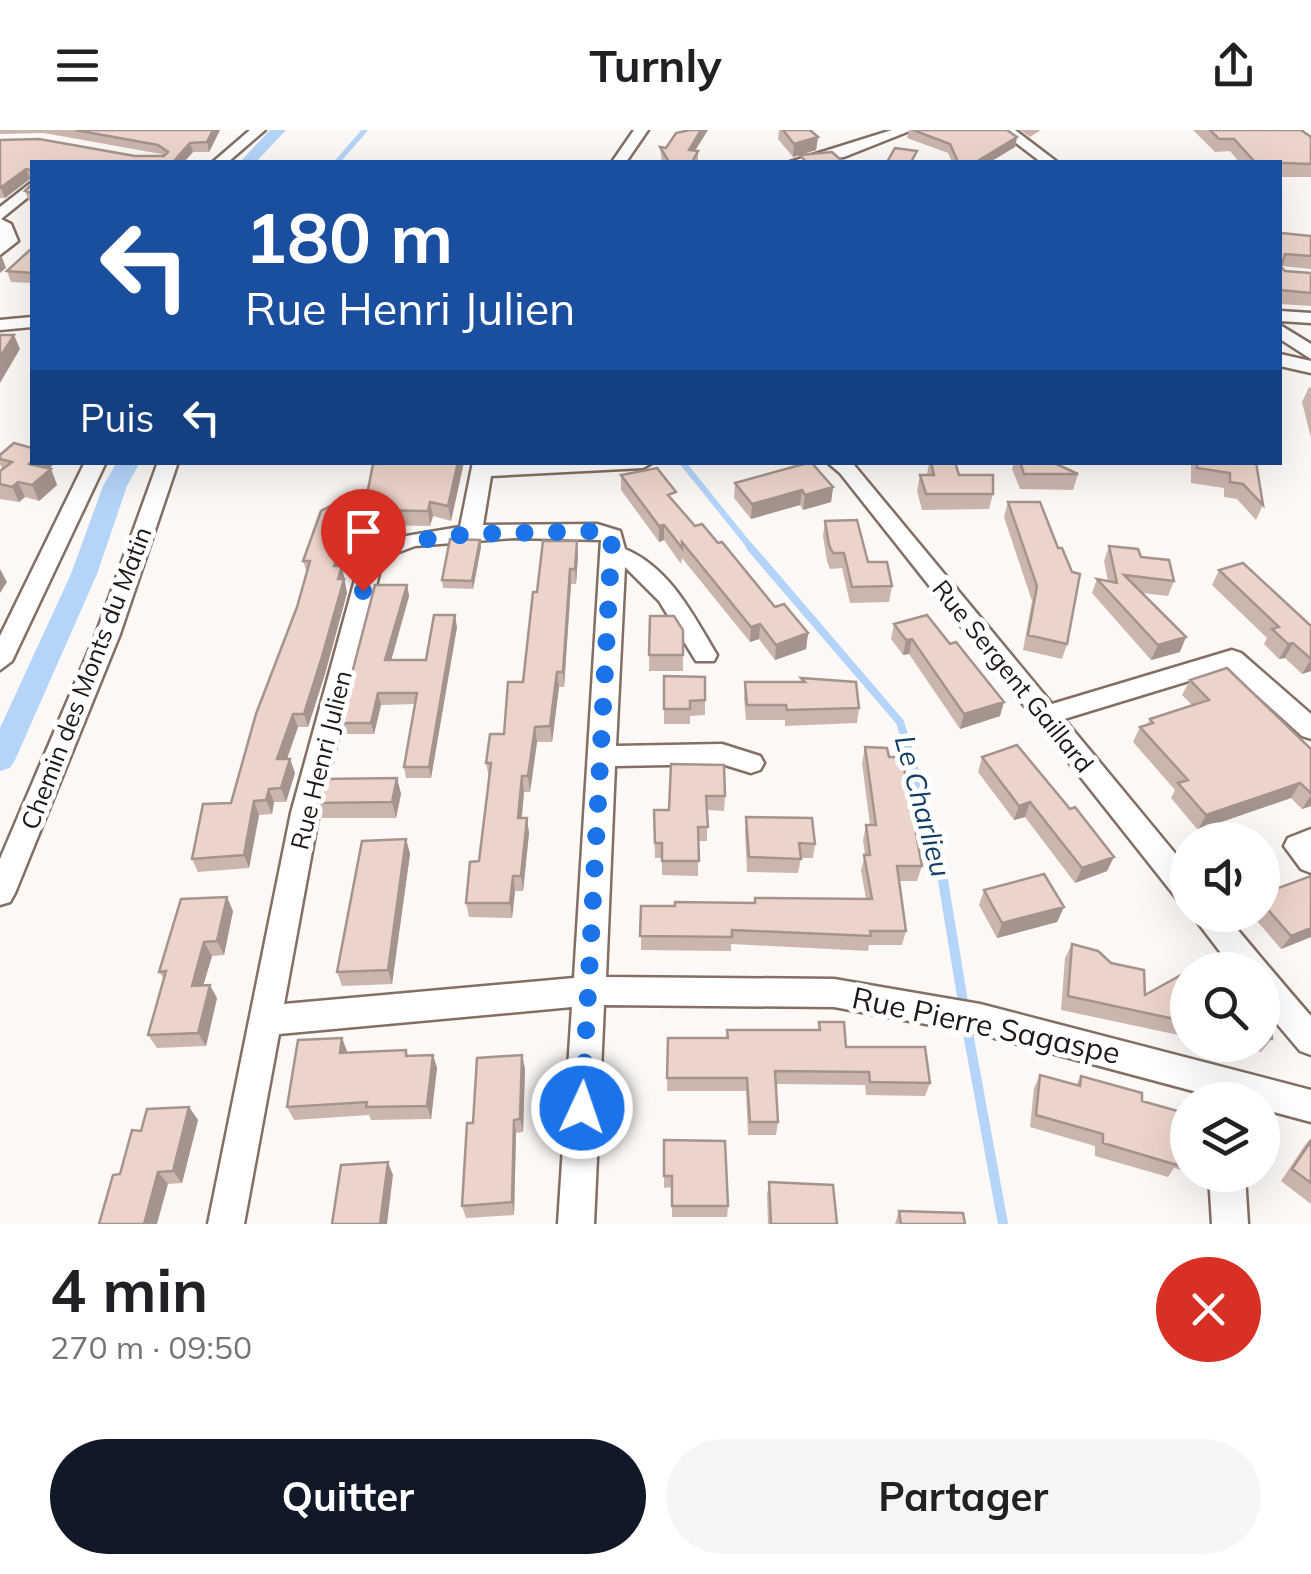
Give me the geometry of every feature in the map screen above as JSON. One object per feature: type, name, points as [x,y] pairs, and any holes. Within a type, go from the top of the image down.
[{"type":"street","points":[[222,160],[258,130]]},
{"type":"street","points":[[620,160],[641,130]]},
{"type":"street","points":[[843,158],[905,130]]},
{"type":"street","points":[[1006,130],[1044,159]]},
{"type":"street","points":[[0,215],[30,188]]},
{"type":"street","points":[[0,224],[10,241],[0,250]]},
{"type":"street","points":[[1282,316],[1311,318]]},
{"type":"street","points":[[0,325],[30,322]]},
{"type":"street","points":[[1282,331],[1311,353]]},
{"type":"street","points":[[1282,361],[1311,368]]},
{"type":"street","points":[[0,661],[95,465]]},
{"type":"street","name":"Chemin des Monts du Matin","points":[[0,893],[108,634],[167,465]]},
{"type":"street","points":[[470,534],[483,466],[523,465]]},
{"type":"street","name":"Rue Sergent Gaillard","points":[[841,465],[1170,869]]},
{"type":"street","name":"Rue Henri Julien","points":[[226,1224],[305,813],[372,554],[386,544],[470,534],[597,531],[612,536],[614,553]]},
{"type":"street","points":[[576,1224],[614,553],[634,559],[668,596],[706,655]]},
{"type":"street","points":[[1044,716],[1232,658],[1306,718]]},
{"type":"street","points":[[600,756],[722,754],[751,763]]},
{"type":"street","points":[[1311,842],[1298,846],[1311,861]]},
{"type":"street","points":[[1222,932],[1238,952]]},
{"type":"street","name":"Rue Pierre Sagaspe","points":[[268,1020],[589,991],[834,993],[980,1019],[1195,1082]]},
{"type":"street","points":[[1300,1009],[1311,1040]]},
{"type":"street","name":"Rue Pierre Sagaspe","points":[[1280,1100],[1311,1106]]},
{"type":"street","points":[[1228,1192],[1230,1224]]},
{"type":"building","points":[[75,130],[213,130],[207,142],[190,143],[175,160],[30,160],[30,170],[0,188],[0,140],[39,139],[135,156],[164,156],[168,152],[158,145]]},
{"type":"building","points":[[701,130],[689,150],[698,151],[693,160],[668,160],[660,147],[666,148],[676,133]]},
{"type":"building","points":[[783,130],[810,130],[818,137],[794,144]]},
{"type":"building","points":[[913,130],[1007,130],[1017,137],[979,160],[957,160],[950,144]]},
{"type":"building","points":[[1210,130],[1301,130],[1311,137],[1311,164],[1253,160],[1234,139],[1219,139]]},
{"type":"building","points":[[895,148],[917,151],[912,160],[888,160]]},
{"type":"building","points":[[832,152],[841,160],[804,160],[800,155]]},
{"type":"building","points":[[1282,233],[1311,236],[1311,256],[1285,254],[1282,264]]},
{"type":"building","points":[[30,250],[30,273],[7,271]]},
{"type":"building","points":[[1282,268],[1311,273],[1311,293],[1282,290]]},
{"type":"building","points":[[0,335],[14,335],[0,357]]},
{"type":"building","points":[[14,443],[30,447],[30,465],[51,469],[32,485],[0,484],[0,471],[12,462],[0,459]]},
{"type":"building","points":[[373,465],[457,465],[448,506],[430,502],[428,511],[364,510]]},
{"type":"building","points":[[800,465],[814,465],[833,487],[805,495],[802,490],[752,504],[735,483]]},
{"type":"building","points":[[932,465],[956,465],[959,475],[993,475],[993,494],[926,494],[920,475],[934,475]]},
{"type":"building","points":[[1021,465],[1058,465],[1078,474],[1024,474]]},
{"type":"building","points":[[1256,465],[1263,505],[1243,484],[1230,482],[1230,473],[1197,468]]},
{"type":"building","points":[[657,468],[676,492],[668,495],[695,526],[702,524],[718,543],[722,542],[775,607],[784,604],[808,633],[776,645],[760,624],[751,627],[682,542],[682,548],[664,525],[659,526],[621,475]]},
{"type":"building","points":[[342,500],[362,517],[348,526],[334,566],[342,566],[338,579],[344,579],[304,714],[293,714],[277,759],[290,759],[281,788],[269,789],[266,800],[254,801],[244,855],[192,859],[203,804],[231,803],[256,714],[297,607],[310,561],[303,561],[321,511]]},
{"type":"building","points":[[1008,502],[1040,502],[1058,548],[1062,548],[1072,572],[1080,574],[1067,644],[1028,635],[1037,586]]},
{"type":"building","points":[[857,520],[868,562],[887,562],[892,586],[852,587],[844,553],[833,553],[825,521]]},
{"type":"building","points":[[450,539],[480,540],[472,581],[442,580]]},
{"type":"building","points":[[543,541],[577,541],[575,569],[570,569],[563,672],[557,672],[550,726],[535,727],[528,776],[522,776],[518,818],[527,818],[521,876],[513,876],[510,903],[466,903],[470,862],[479,861],[491,763],[486,763],[490,734],[504,734],[508,682],[523,682]]},
{"type":"building","points":[[1109,546],[1138,549],[1141,557],[1169,560],[1174,581],[1124,575],[1186,637],[1158,645],[1097,579],[1117,583]]},
{"type":"building","points":[[1243,563],[1311,626],[1311,659],[1272,629],[1279,627],[1219,570]]},
{"type":"building","points":[[375,585],[407,585],[385,660],[426,660],[434,615],[455,615],[429,767],[404,767],[417,693],[378,693],[371,723],[339,723]]},
{"type":"building","points":[[927,615],[950,644],[956,642],[1004,702],[964,714],[912,639],[906,640],[894,624]]},
{"type":"building","points":[[650,616],[674,616],[683,630],[683,655],[649,655]]},
{"type":"building","points":[[1227,668],[1311,749],[1311,793],[1300,783],[1206,815],[1178,783],[1188,780],[1140,727],[1153,723],[1150,719],[1209,700],[1190,680]]},
{"type":"building","points":[[664,676],[705,677],[705,700],[690,701],[690,709],[664,709]]},
{"type":"building","points":[[801,678],[856,682],[859,708],[787,710],[786,705],[747,705],[745,682],[805,682]]},
{"type":"building","points":[[1017,745],[1070,809],[1075,807],[1114,857],[1082,868],[1030,802],[1019,806],[982,757]]},
{"type":"building","points":[[865,747],[887,748],[889,757],[902,757],[922,866],[897,866],[906,931],[870,931],[871,936],[732,930],[732,937],[640,936],[641,906],[675,906],[675,902],[755,903],[755,898],[872,899],[864,855],[870,855],[866,825],[876,825]]},
{"type":"building","points":[[671,764],[724,765],[725,796],[706,796],[708,827],[698,827],[699,861],[662,861],[662,843],[655,843],[654,810],[669,810]]},
{"type":"building","points":[[397,778],[392,802],[317,803],[322,779]]},
{"type":"building","points":[[746,817],[812,818],[815,844],[799,843],[801,859],[749,857]]},
{"type":"building","points":[[406,839],[388,970],[337,972],[362,841]]},
{"type":"building","points":[[1044,874],[1064,907],[1002,923],[984,890]]},
{"type":"building","points":[[1311,876],[1311,928],[1291,936],[1280,923],[1280,887]]},
{"type":"building","points":[[227,897],[217,941],[204,942],[192,986],[210,985],[198,1033],[148,1035],[166,971],[159,972],[181,899]]},
{"type":"building","points":[[1072,944],[1098,951],[1111,963],[1144,970],[1145,995],[1170,981],[1170,1018],[1068,996]]},
{"type":"building","points":[[819,1022],[844,1022],[846,1047],[925,1047],[930,1083],[870,1082],[869,1072],[775,1071],[778,1122],[750,1122],[747,1078],[667,1078],[668,1038],[728,1038],[727,1030],[820,1030]]},
{"type":"building","points":[[342,1038],[340,1053],[406,1050],[406,1056],[433,1055],[427,1106],[366,1107],[367,1102],[287,1107],[298,1040]]},
{"type":"building","points":[[522,1055],[520,1119],[514,1120],[512,1202],[462,1206],[467,1123],[473,1123],[477,1058]]},
{"type":"building","points":[[1040,1075],[1080,1086],[1081,1076],[1142,1093],[1142,1101],[1170,1109],[1170,1163],[1103,1143],[1103,1134],[1036,1115]]},
{"type":"building","points":[[189,1107],[173,1171],[158,1172],[144,1224],[99,1224],[113,1175],[120,1174],[132,1130],[141,1131],[147,1109]]},
{"type":"building","points":[[664,1140],[725,1141],[728,1206],[672,1206],[672,1176],[664,1176]]},
{"type":"building","points":[[1311,1141],[1311,1183],[1292,1169]]},
{"type":"building","points":[[388,1162],[380,1224],[332,1224],[341,1165]]},
{"type":"building","points":[[769,1182],[833,1185],[837,1224],[771,1224]]},
{"type":"building","points":[[899,1211],[963,1213],[965,1224],[901,1224]]},
{"type":"waterway","points":[[250,160],[278,130]]},
{"type":"waterway","name":"Le Charlieu","points":[[339,160],[365,130]]},
{"type":"waterway","points":[[0,760],[84,574],[115,486],[127,465]]},
{"type":"waterway","name":"Le Charlieu","points":[[684,465],[752,549]]},
{"type":"waterway","name":"Le Charlieu","points":[[750,547],[900,722],[938,847]]},
{"type":"waterway","name":"Le Charlieu","points":[[937,844],[964,1008]]},
{"type":"waterway","name":"Le Charlieu","points":[[966,1022],[1003,1224]]},
{"type":"route","points":[[363,591],[372,554],[386,544],[470,534],[597,531],[612,536],[582,1108]]}]
